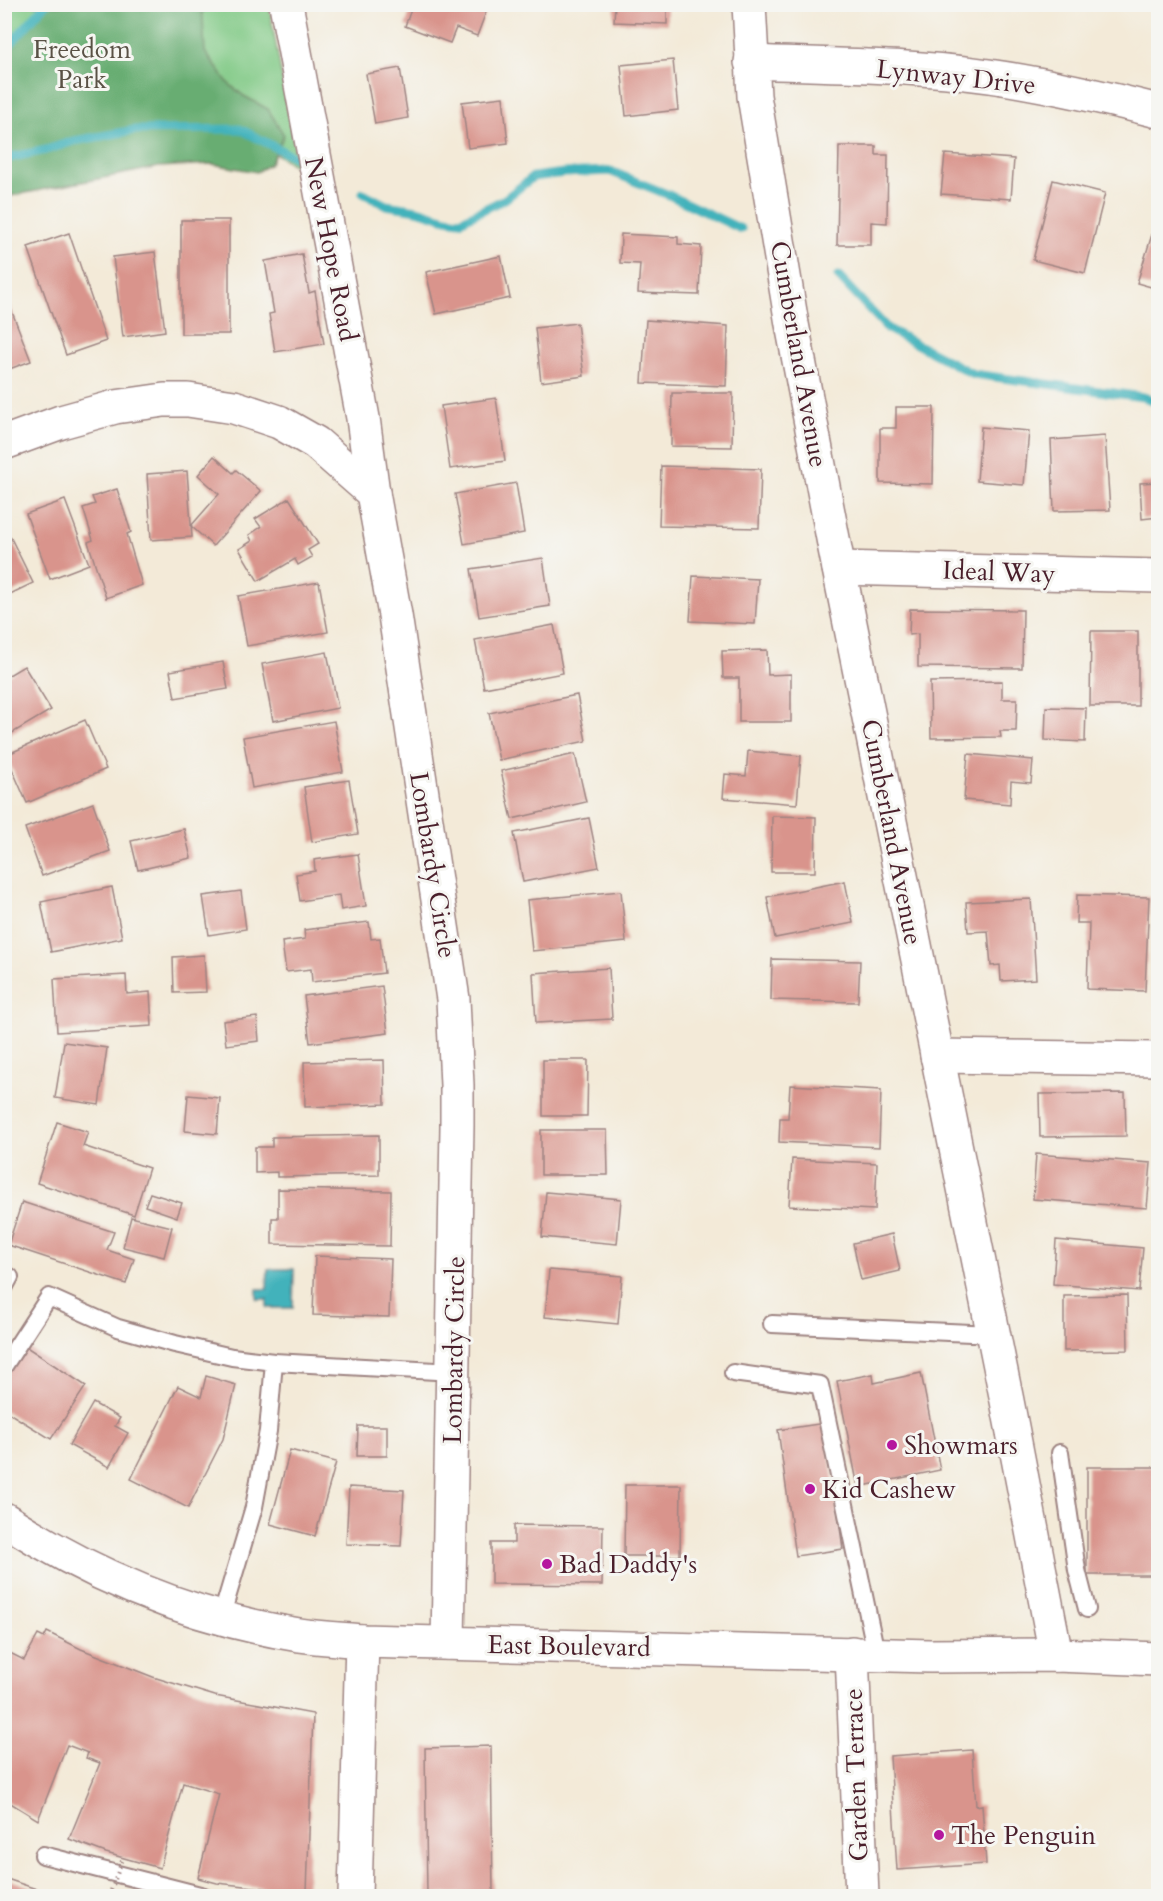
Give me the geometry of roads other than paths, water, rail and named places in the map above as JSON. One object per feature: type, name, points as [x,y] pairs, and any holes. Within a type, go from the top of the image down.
[{"type":"street","name":"New Hope Road","points":[[286,4],[363,418],[373,493]]},
{"type":"street","name":"Cumberland Avenue","points":[[748,4],[754,96],[790,314],[1056,1655]]},
{"type":"street","name":"Lynway Drive","points":[[751,62],[938,70],[989,76],[1089,93],[1158,111]]},
{"type":"street","points":[[4,443],[61,422],[115,407],[165,400],[188,400],[234,407],[279,422],[316,443],[373,493]]},
{"type":"street","name":"Lombardy Circle","points":[[373,493],[395,615],[453,999],[458,1085],[448,1643]]},
{"type":"street","name":"Ideal Way","points":[[839,568],[1158,576]]},
{"type":"street","points":[[937,1056],[1158,1059]]},
{"type":"street","name":"East Boulevard","points":[[4,1519],[106,1577],[183,1607],[299,1635],[362,1641],[930,1656],[1056,1655],[1158,1659]]},
{"type":"street","points":[[355,1896],[362,1641]]},
{"type":"street","name":"Garden Terrace","points":[[861,1896],[864,1653]]},
{"type":"lane","points":[[4,1274],[10,1277],[4,1288]]},
{"type":"lane","points":[[4,1366],[49,1297],[129,1331],[232,1357],[274,1362],[453,1372]]},
{"type":"lane","points":[[772,1324],[993,1334]]},
{"type":"lane","points":[[221,1618],[254,1507],[268,1431],[274,1362]]},
{"type":"lane","points":[[733,1373],[820,1385],[864,1653]]},
{"type":"lane","points":[[1060,1453],[1077,1570],[1087,1609]]},
{"type":"lane","points":[[43,1855],[204,1896]]},
{"type":"water","points":[[268,1269],[294,1269],[293,1308],[267,1308],[267,1299],[257,1299],[257,1289],[267,1289]]},
{"type":"waterway","points":[[4,51],[46,4]]},
{"type":"waterway","points":[[4,159],[74,141],[135,130],[240,129],[294,157]]},
{"type":"waterway","points":[[363,193],[386,205],[460,221],[505,199],[533,177],[610,171],[669,195],[741,229]]},
{"type":"waterway","points":[[838,276],[888,329],[973,374],[1143,397],[1158,402]]},
{"type":"place","name":"Showmars","points":[[892,1445]]},
{"type":"place","name":"Kid Cashew","points":[[810,1489]]},
{"type":"place","name":"Bad Daddy's","points":[[547,1564]]},
{"type":"place","name":"The Penguin","points":[[939,1835]]},
{"type":"park label","name":"Freedom Park","points":[[82,64]]}]
